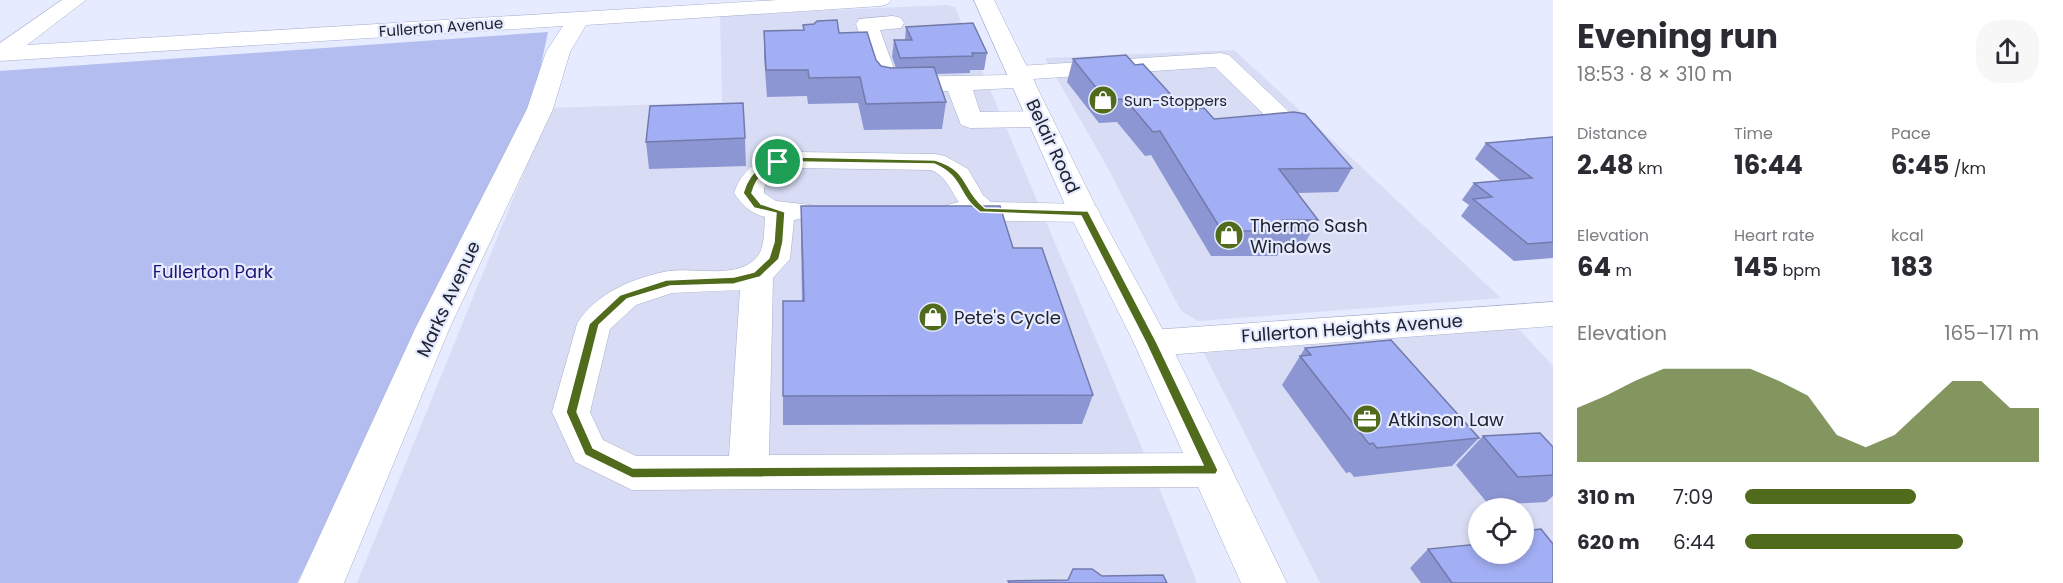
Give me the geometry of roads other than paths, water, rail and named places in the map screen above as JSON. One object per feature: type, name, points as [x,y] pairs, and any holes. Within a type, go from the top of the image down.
[{"type":"street","points":[[0,54],[76,0]]},
{"type":"street","name":"Fullerton Avenue","points":[[0,54],[579,18],[825,12],[846,1],[881,0]]},
{"type":"street","name":"Belair Road","points":[[984,0],[1084,213],[1152,343],[1264,583]]},
{"type":"street","points":[[802,21],[825,12],[867,24],[893,22]]},
{"type":"street","name":"Marks Avenue","points":[[321,583],[433,327],[540,109],[558,52],[579,18]]},
{"type":"street","points":[[867,24],[888,84],[958,83],[1221,60],[1293,128]]},
{"type":"street","points":[[1138,66],[1159,89]]},
{"type":"street","points":[[958,83],[970,120],[1040,119]]},
{"type":"street","points":[[828,211],[780,212],[758,206],[748,193],[751,180],[764,168],[778,162],[796,160],[935,162],[951,168],[960,178],[971,201],[983,211]]},
{"type":"street","points":[[935,211],[1084,213]]},
{"type":"street","points":[[780,212],[778,242],[774,259],[757,275],[734,280],[670,282],[624,297],[594,324],[571,412],[589,451],[632,473],[1212,470]]},
{"type":"street","points":[[748,473],[757,275]]},
{"type":"street","name":"Fullerton Heights Avenue","points":[[1152,343],[1553,314]]},
{"type":"place","name":"Sun-Stoppers","points":[[1103,100]]},
{"type":"place","name":"Thermo Sash Windows","points":[[1229,235]]},
{"type":"place","name":"Pete's Cycle","points":[[933,317]]},
{"type":"place","name":"Atkinson Law","points":[[1367,419]]},
{"type":"park label","name":"Fullerton Park","points":[[213,271]]}]
